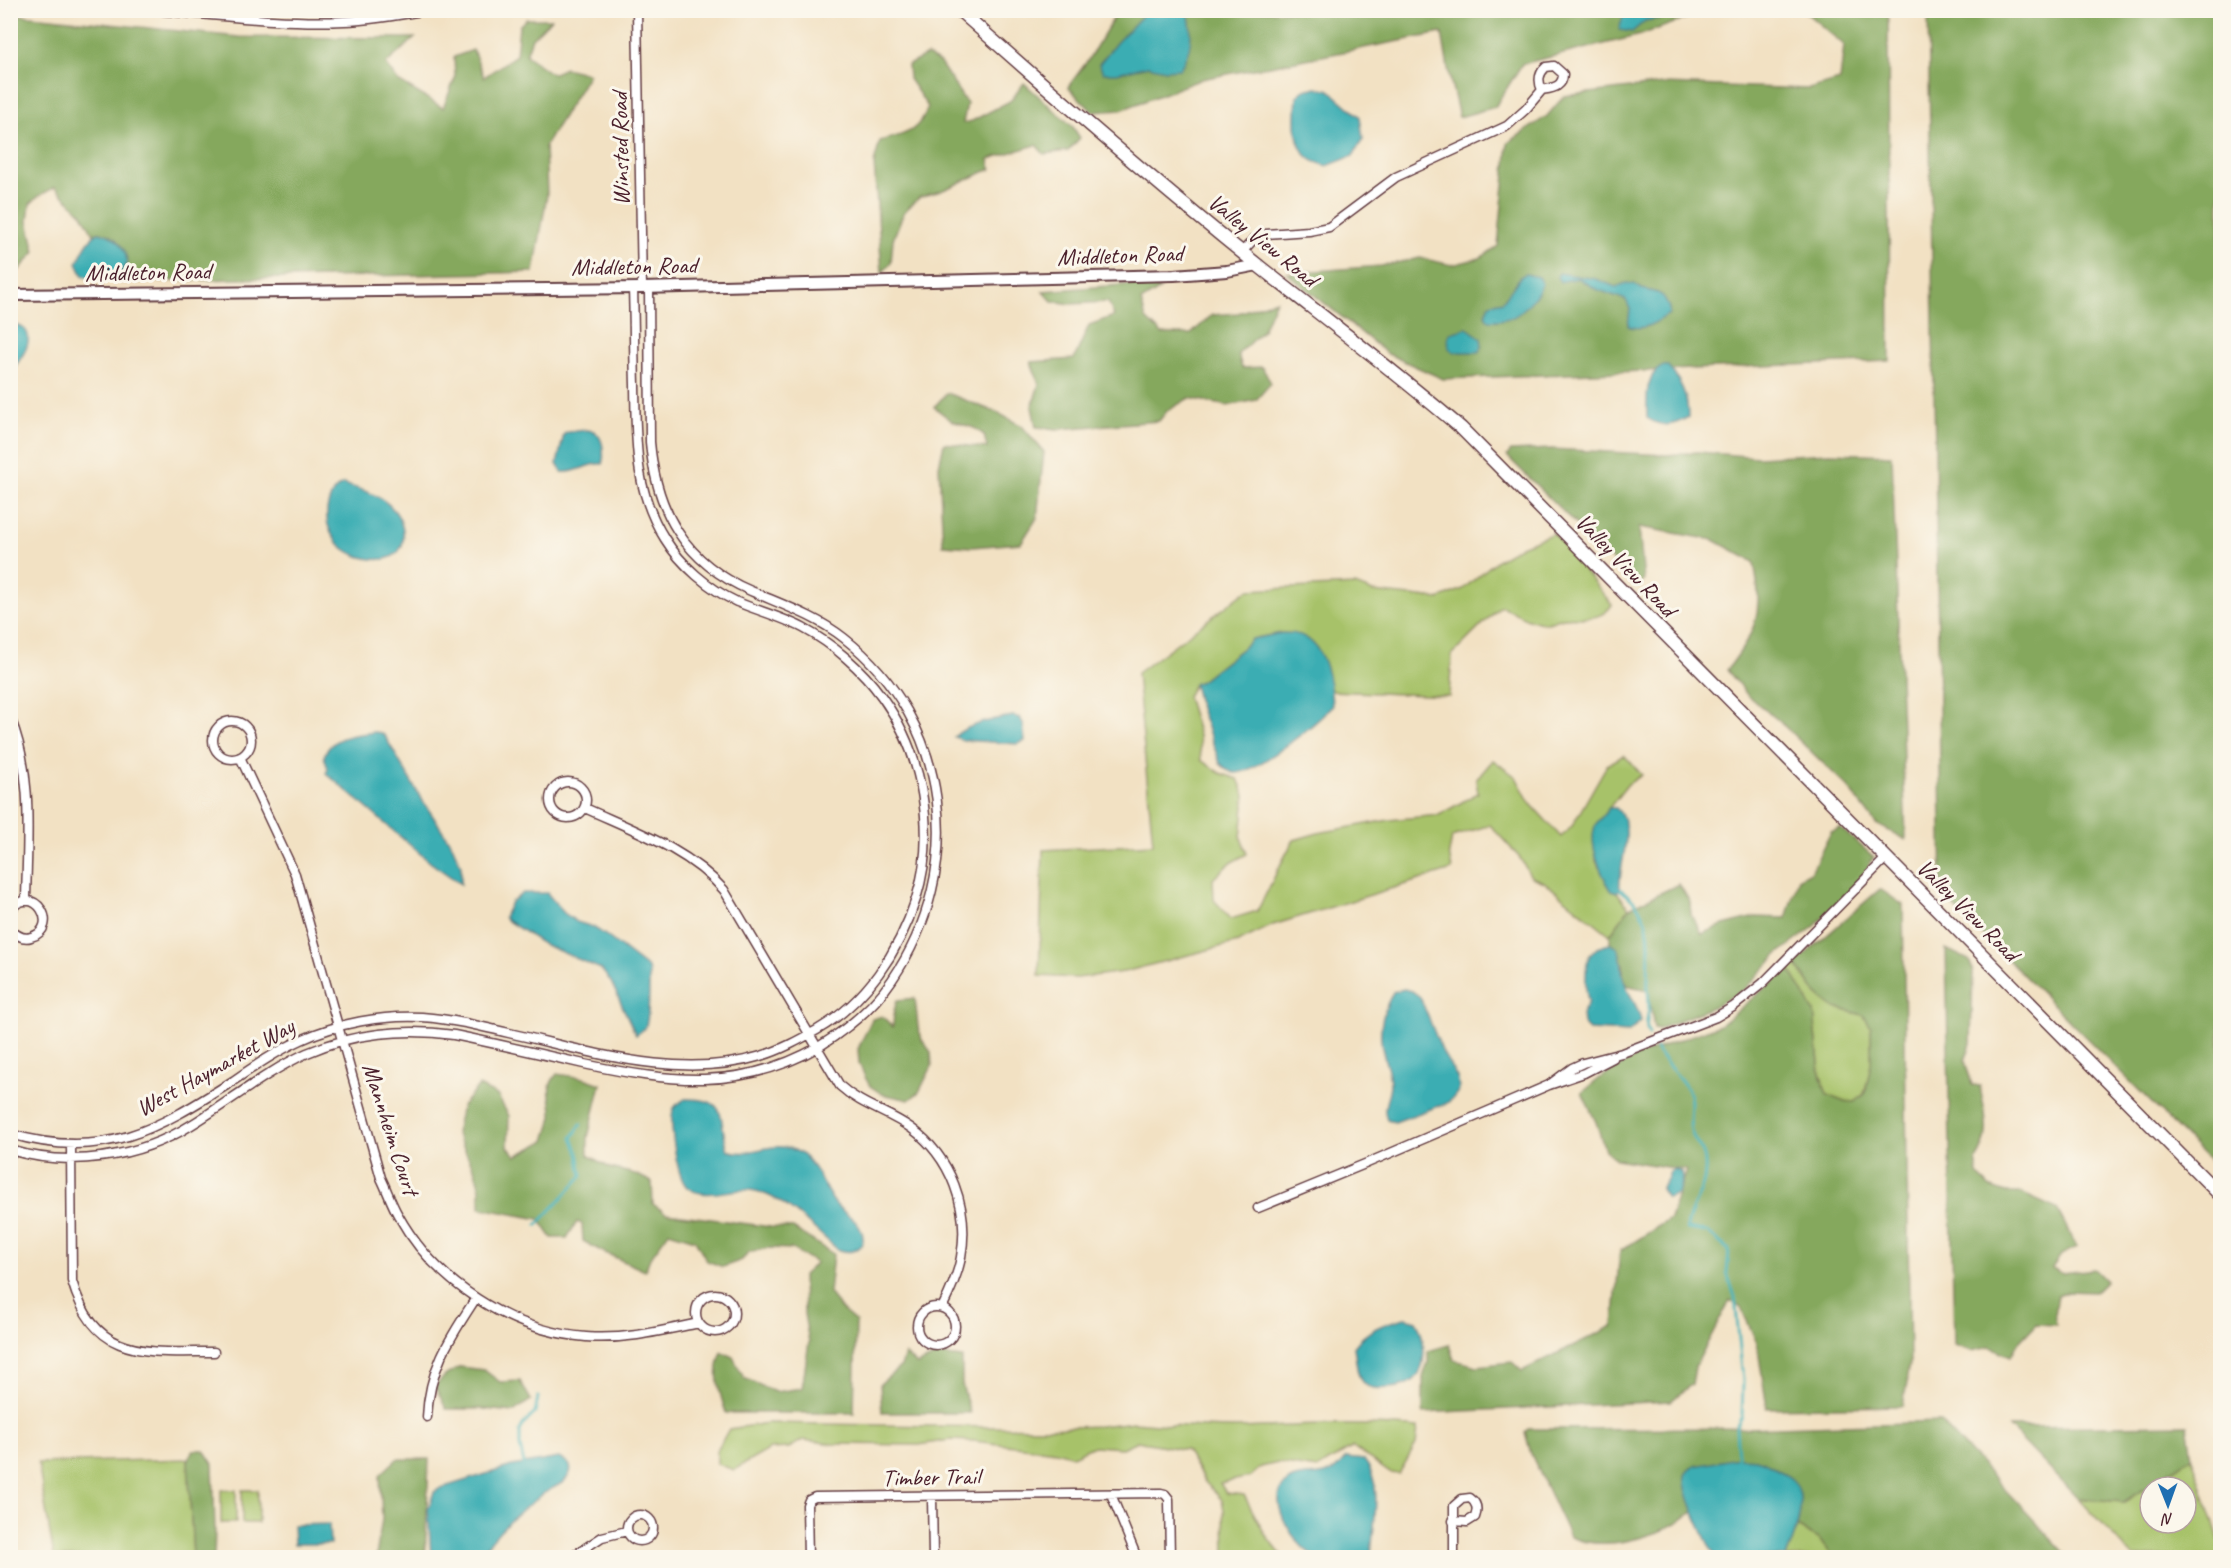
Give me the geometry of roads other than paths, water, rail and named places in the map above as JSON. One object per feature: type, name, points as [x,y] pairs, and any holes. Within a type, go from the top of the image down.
[{"type":"main road","name":"Valley View Road","points":[[960,10],[1115,148],[1258,265],[1412,385],[1466,432],[2220,1196]]},
{"type":"street","points":[[155,10],[266,14],[342,22],[427,10]]},
{"type":"street","name":"Winsted Road","points":[[637,10],[641,288]]},
{"type":"street","points":[[1242,252],[1254,239],[1266,234],[1329,227],[1396,177],[1506,126],[1526,109],[1542,90]]},
{"type":"street","name":"Middleton Road","points":[[10,295],[641,288],[1174,275],[1227,271],[1258,265]]},
{"type":"street","name":"West Haymarket Way","points":[[10,1150],[71,1159],[117,1154],[170,1137],[286,1064],[341,1034],[396,1017],[428,1018],[474,1025],[671,1066],[707,1066],[758,1057],[813,1042],[844,1030],[889,985],[915,943],[932,896],[936,874],[939,815],[931,767],[905,708],[884,678],[845,638],[807,614],[732,582],[714,570],[682,538],[662,504],[655,482],[650,442],[641,288]]},
{"type":"street","name":"West Haymarket Way","points":[[10,1134],[31,1140],[71,1144],[97,1143],[121,1138],[164,1123],[282,1049],[310,1036],[426,1032],[473,1039],[657,1078],[717,1080],[756,1073],[775,1067],[813,1042],[827,1024],[852,1004],[882,970],[893,954],[912,913],[919,891],[925,845],[924,816],[921,784],[913,759],[902,732],[882,697],[865,677],[824,640],[800,626],[735,601],[716,590],[697,575],[666,541],[652,516],[643,492],[636,449],[641,288]]},
{"type":"street","points":[[761,610],[765,597]]},
{"type":"street","points":[[10,717],[23,753],[27,787],[26,901]]},
{"type":"street","points":[[225,722],[237,722],[249,732],[250,744],[240,757],[222,756],[214,747],[216,729],[225,722]]},
{"type":"street","name":"Mannheim Court","points":[[240,757],[295,874],[381,1178],[398,1215],[411,1236],[441,1271],[476,1298],[505,1314],[557,1332],[586,1337],[635,1336],[699,1323]]},
{"type":"street","points":[[567,782],[577,784],[584,790],[585,808],[578,816],[568,819],[559,816],[552,810],[549,801],[551,791],[558,784],[567,782]]},
{"type":"street","points":[[585,808],[684,855],[712,877],[736,909],[840,1086],[865,1105],[902,1122],[920,1135],[935,1151],[950,1173],[961,1207],[963,1243],[958,1270],[942,1308]]},
{"type":"street","points":[[924,816],[939,815]]},
{"type":"street","points":[[1258,1208],[1549,1085],[1582,1062],[1622,1053],[1716,1017],[1742,1002],[1886,858]]},
{"type":"street","points":[[10,910],[20,902],[26,901],[37,904],[45,918],[42,929],[33,937],[27,938],[15,934],[10,929]]},
{"type":"street","points":[[577,1062],[580,1048]]},
{"type":"street","points":[[71,1144],[72,1281],[77,1297],[92,1323],[119,1344],[135,1349],[155,1352],[214,1352]]},
{"type":"street","name":"Mannheim Court","points":[[715,1293],[725,1296],[732,1303],[735,1312],[732,1322],[725,1329],[716,1332],[706,1330],[699,1323],[696,1313],[705,1296],[715,1293]]},
{"type":"street","points":[[428,1417],[434,1370],[442,1351],[476,1298]]},
{"type":"street","points":[[942,1308],[952,1316],[955,1325],[953,1335],[946,1342],[936,1345],[927,1342],[920,1335],[917,1326],[919,1317],[926,1309],[942,1308]]},
{"type":"street","name":"Timber Trail","points":[[808,1557],[807,1505],[811,1498],[1161,1493],[1168,1496],[1170,1557]]},
{"type":"street","points":[[1111,1494],[1137,1557]]},
{"type":"street","points":[[932,1496],[933,1557]]},
{"type":"street","points":[[1453,1521],[1454,1557]]},
{"type":"street","points":[[570,1557],[602,1537],[627,1531]]},
{"type":"water","points":[[1147,11],[1188,11],[1191,27],[1190,41],[1187,55],[1180,69],[1165,70],[1148,66],[1117,73],[1103,73],[1099,64]]},
{"type":"water","points":[[1635,11],[1686,11],[1684,14],[1645,21],[1632,32],[1619,30],[1623,17]]},
{"type":"water","points":[[1328,89],[1360,117],[1363,139],[1353,156],[1327,166],[1309,158],[1297,138],[1297,96],[1304,90]]},
{"type":"water","points":[[100,232],[120,243],[127,264],[121,272],[99,272],[92,278],[83,276],[77,263],[89,241]]},
{"type":"water","points":[[1559,273],[1596,279],[1616,287],[1626,283],[1634,284],[1663,296],[1669,308],[1669,314],[1644,327],[1628,326],[1630,309],[1626,300],[1596,289],[1578,278],[1560,282],[1557,277]]},
{"type":"water","points":[[1526,274],[1538,277],[1542,284],[1534,297],[1513,317],[1488,320],[1485,315],[1490,304],[1503,301],[1521,276]]},
{"type":"water","points":[[11,322],[23,328],[27,333],[28,344],[11,372]]},
{"type":"water","points":[[1467,328],[1481,338],[1482,346],[1479,352],[1454,352],[1449,348],[1450,333]]},
{"type":"water","points":[[1663,366],[1668,366],[1677,378],[1688,409],[1688,417],[1668,425],[1647,418],[1647,396],[1652,375]]},
{"type":"water","points":[[594,431],[602,441],[603,464],[562,472],[557,464],[564,434]]},
{"type":"water","points":[[343,484],[375,496],[387,503],[397,514],[403,530],[403,538],[402,545],[392,556],[384,559],[361,557],[341,546],[334,538],[327,517],[328,505],[333,493]]},
{"type":"water","points":[[1282,633],[1306,638],[1314,644],[1328,674],[1332,706],[1301,734],[1271,756],[1244,771],[1230,772],[1220,763],[1200,708],[1194,684],[1201,681],[1252,639]]},
{"type":"water","points":[[1013,716],[1020,718],[1023,723],[1025,741],[1018,744],[963,740],[954,737],[973,726]]},
{"type":"water","points":[[382,733],[386,738],[419,795],[452,845],[461,866],[461,884],[431,863],[326,773],[328,769],[324,756],[333,744],[352,735]]},
{"type":"water","points":[[1609,808],[1616,808],[1622,816],[1626,836],[1620,889],[1617,892],[1611,890],[1603,875],[1596,858],[1593,840],[1596,824]]},
{"type":"water","points":[[523,893],[547,893],[564,913],[577,922],[593,927],[604,934],[648,968],[648,1014],[642,1031],[636,1035],[611,982],[601,969],[543,944],[506,920],[504,917],[511,902]]},
{"type":"water","points":[[1610,944],[1617,947],[1619,951],[1624,980],[1640,1016],[1641,1021],[1629,1032],[1589,1030],[1583,1024],[1582,1014],[1589,1002],[1586,986],[1588,959],[1597,948]]},
{"type":"water","points":[[1404,989],[1420,997],[1443,1053],[1458,1079],[1459,1089],[1447,1103],[1395,1122],[1387,1120],[1385,1115],[1390,1080],[1382,1048],[1381,1031],[1383,1015],[1393,992]]},
{"type":"water","points":[[685,1099],[710,1102],[716,1106],[720,1112],[728,1150],[745,1152],[771,1147],[790,1148],[806,1158],[837,1206],[860,1228],[863,1240],[859,1248],[849,1251],[837,1249],[796,1213],[761,1193],[742,1190],[709,1194],[687,1187],[683,1182],[677,1161],[672,1124],[674,1108]]},
{"type":"water","points":[[1675,1169],[1681,1172],[1682,1179],[1678,1194],[1667,1198],[1661,1189],[1670,1171]]},
{"type":"water","points":[[1405,1318],[1416,1321],[1421,1334],[1424,1350],[1419,1373],[1411,1382],[1397,1387],[1381,1389],[1367,1386],[1359,1375],[1354,1347],[1376,1328]]},
{"type":"water","points":[[559,1458],[570,1466],[567,1478],[508,1522],[480,1557],[431,1557],[428,1509],[434,1492],[512,1466]]},
{"type":"water","points":[[1346,1458],[1364,1460],[1374,1481],[1376,1507],[1371,1557],[1334,1559],[1316,1557],[1292,1535],[1281,1513],[1280,1492],[1290,1480],[1327,1474],[1335,1470]]},
{"type":"water","points":[[1738,1458],[1767,1463],[1789,1477],[1798,1488],[1799,1514],[1786,1557],[1715,1557],[1687,1493],[1685,1476],[1695,1466]]},
{"type":"water","points":[[329,1524],[330,1544],[294,1544],[293,1525]]},
{"type":"waterway","points":[[1620,889],[1639,909],[1648,929],[1649,1007],[1647,1024],[1649,1034]]},
{"type":"waterway","points":[[1656,1048],[1689,1093],[1691,1130],[1704,1157],[1704,1180],[1687,1229],[1707,1232],[1729,1250],[1727,1273],[1735,1297],[1743,1381],[1742,1416],[1736,1428],[1738,1458]]},
{"type":"waterway","points":[[537,1225],[582,1176],[578,1152],[572,1138],[581,1124]]},
{"type":"waterway","points":[[524,1464],[520,1446],[520,1431],[535,1413],[538,1397]]}]
